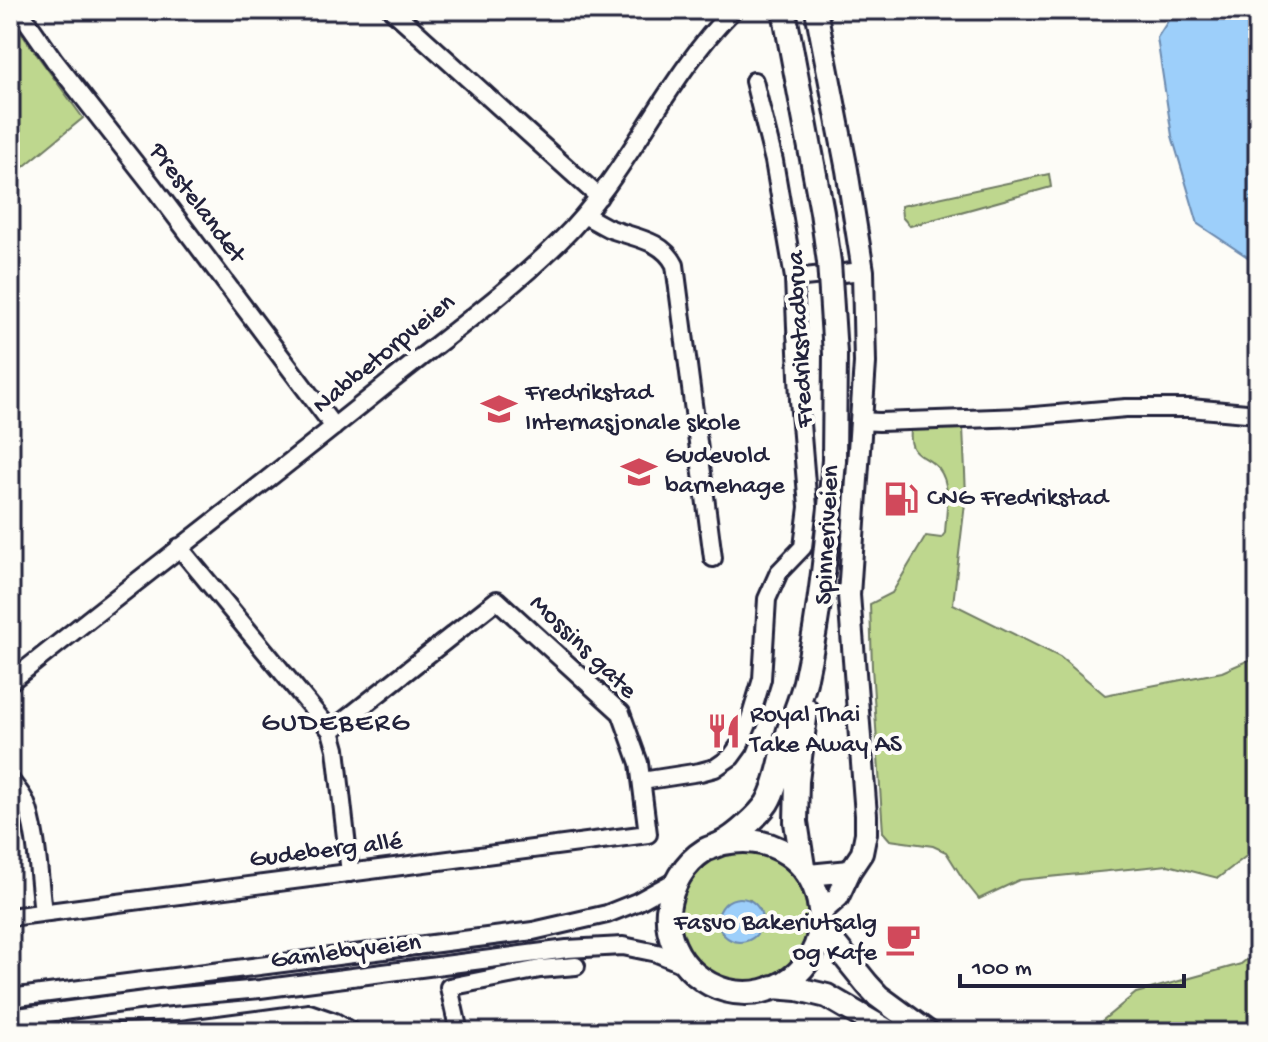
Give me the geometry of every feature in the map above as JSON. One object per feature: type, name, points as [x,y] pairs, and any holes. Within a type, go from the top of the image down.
[{"type":"highway","name":"Fredrikstadbrua","points":[[784,10],[822,212],[829,262],[835,354],[833,475],[822,587],[806,677]]},
{"type":"highway","points":[[724,843],[767,802],[806,677]]},
{"type":"highway","points":[[806,677],[806,716],[797,781],[796,822],[806,871],[817,893],[821,919],[815,946],[805,963],[791,977],[773,987],[752,992],[731,992],[701,980],[686,965],[675,948],[668,919],[670,899],[677,880],[689,863],[705,851],[724,843],[753,840],[767,843],[793,857],[806,871]]},
{"type":"highway","points":[[821,919],[878,996],[927,1032]]},
{"type":"highway","points":[[773,987],[827,996],[889,1032]]},
{"type":"main road","name":"Spinneriveien","points":[[816,10],[863,271],[865,363],[849,595],[866,824],[862,853],[838,897],[821,919]]},
{"type":"main road","points":[[806,871],[850,871]]},
{"type":"street","name":"Prestelandet","points":[[19,10],[334,427]]},
{"type":"street","points":[[392,10],[599,197]]},
{"type":"street","name":"Nabbetorpveien","points":[[10,682],[526,272],[599,197],[682,70],[733,10]]},
{"type":"street","name":"Spinneriveien","points":[[642,781],[715,768],[731,757],[739,746],[762,679],[767,599],[779,572],[803,547],[808,507],[799,400],[794,278],[774,161],[754,81]]},
{"type":"street","points":[[584,215],[606,227],[658,245],[668,253],[675,265],[713,558]]},
{"type":"street","points":[[794,278],[863,271]]},
{"type":"street","points":[[860,421],[1023,417],[1126,408],[1190,408],[1258,414]]},
{"type":"street","points":[[179,547],[331,731],[336,749],[350,873]]},
{"type":"street","name":"Mossins gate","points":[[331,731],[497,600],[621,713],[639,763],[648,834]]},
{"type":"street","points":[[10,780],[23,797],[33,828],[43,912]]},
{"type":"street","name":"Gudeberg allé","points":[[10,917],[648,834]]},
{"type":"street","name":"Gamlebyveien","points":[[10,998],[533,931],[607,914],[677,880]]},
{"type":"street","name":"Gamlebyveien","points":[[10,1018],[567,949],[623,946],[657,953],[686,965]]},
{"type":"street","points":[[459,1032],[449,987],[540,969],[576,966]]},
{"type":"street","points":[[116,1032],[181,1031],[309,1013],[352,1032]]},
{"type":"green space","points":[[10,18],[83,118],[10,178]]},
{"type":"green space","points":[[1049,174],[1051,187],[910,226],[902,217],[901,206]]},
{"type":"green space","points":[[963,427],[966,495],[953,604],[1060,657],[1105,695],[1222,672],[1258,656],[1258,847],[1218,878],[1168,865],[1019,880],[979,899],[946,852],[933,846],[890,840],[883,832],[870,604],[892,593],[926,536],[941,538],[945,533],[946,483],[939,469],[912,446],[911,430]]},
{"type":"green space","points":[[727,852],[754,853],[779,863],[800,887],[807,907],[807,929],[800,950],[775,976],[754,984],[740,985],[702,973],[678,934],[679,900],[686,881],[698,867]],"holes":[[[749,899],[760,910],[734,941],[722,933]]]},
{"type":"green space","points":[[1258,950],[1258,1032],[1085,1032],[1136,993],[1241,964]]},
{"type":"water","points":[[1175,10],[1258,10],[1258,264],[1198,224],[1172,136],[1157,38]]},
{"type":"water","points":[[740,898],[756,904],[762,920],[756,936],[740,942],[724,936],[718,920],[724,904]]},
{"type":"place","name":"Fredrikstad Internasjonale skole","points":[[499,409]]},
{"type":"place","name":"Gudevold barnehage","points":[[639,472]]},
{"type":"place","name":"CNG Fredrikstad","points":[[901,499]]},
{"type":"place","name":"Royal Thai Take Away AS","points":[[724,731]]},
{"type":"place","name":"Fasvo Bakeriutsalg og Kafe","points":[[903,939]]},
{"type":"district","name":"GUDEBERG","points":[[336,724]]}]
